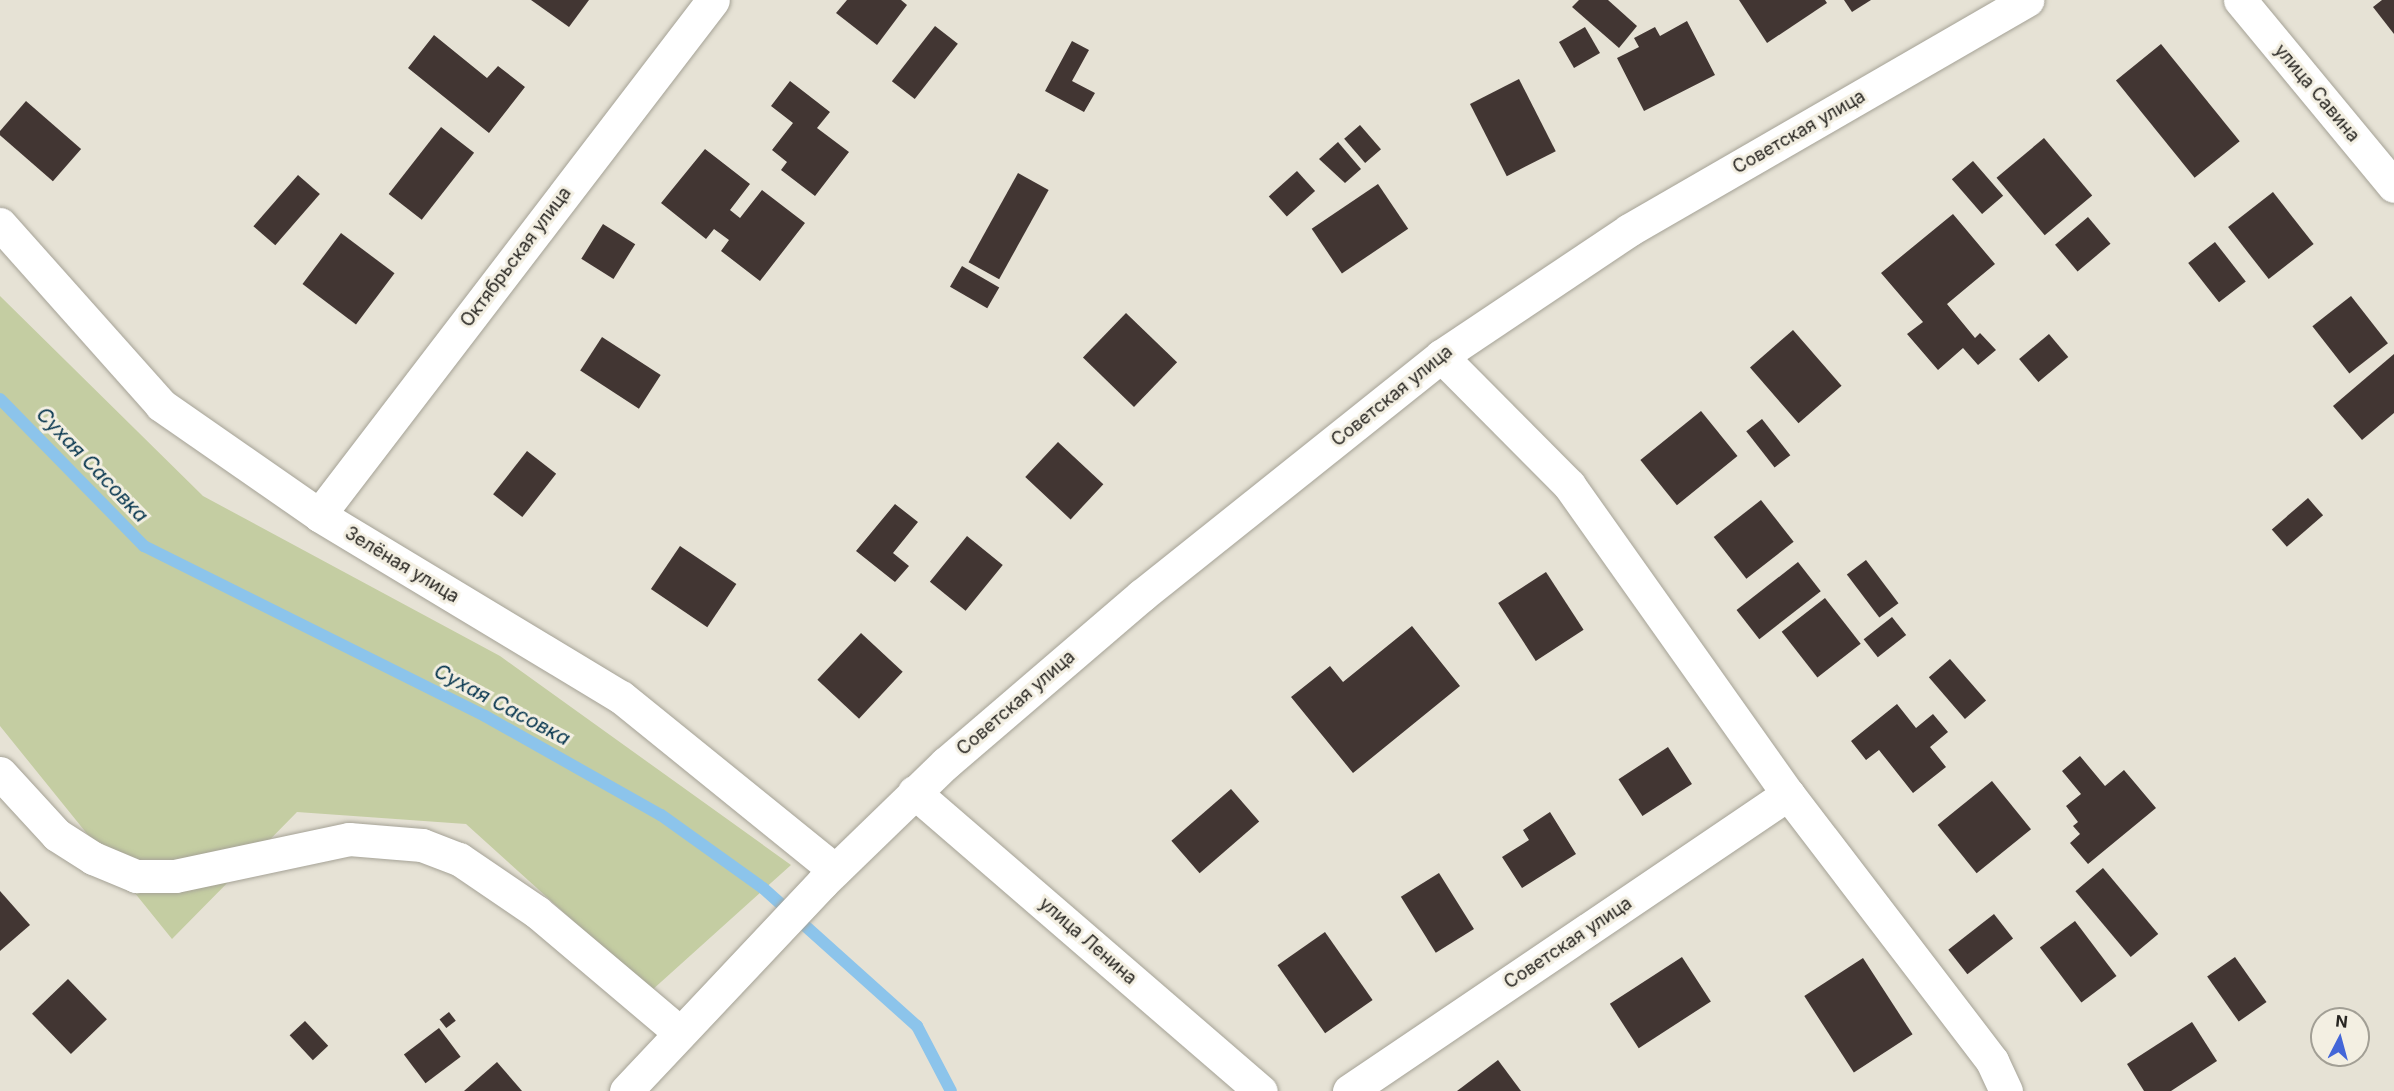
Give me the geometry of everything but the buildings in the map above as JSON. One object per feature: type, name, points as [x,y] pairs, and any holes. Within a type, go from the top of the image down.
[{"type":"street","name":"Октябрьская улица","points":[[319,515],[713,0]]},
{"type":"street","name":"Советская улица","points":[[678,1031],[914,792],[1142,596],[1441,356],[1629,230],[2027,0]]},
{"type":"street","name":"улица Савина","points":[[2240,0],[2394,186]]},
{"type":"street","name":"Зелёная улица","points":[[0,224],[161,405],[319,515],[621,697],[829,876]]},
{"type":"street","points":[[1441,356],[1569,485],[1788,794],[1992,1061],[2006,1091]]},
{"type":"street","points":[[0,773],[57,835],[93,858],[136,876],[175,876],[349,839],[422,845],[459,859],[537,912],[678,1031],[626,1091]]},
{"type":"street","name":"улица Ленина","points":[[914,792],[1261,1091]]},
{"type":"street","name":"Советская улица","points":[[1348,1091],[1788,794]]},
{"type":"green space","points":[[0,296],[203,496],[500,656],[791,865],[651,991],[466,824],[297,812],[172,939],[0,726]]},
{"type":"waterway","name":"Сухая Сасовка","points":[[0,399],[144,546],[485,716],[661,815],[763,888],[917,1026],[951,1091]]}]
